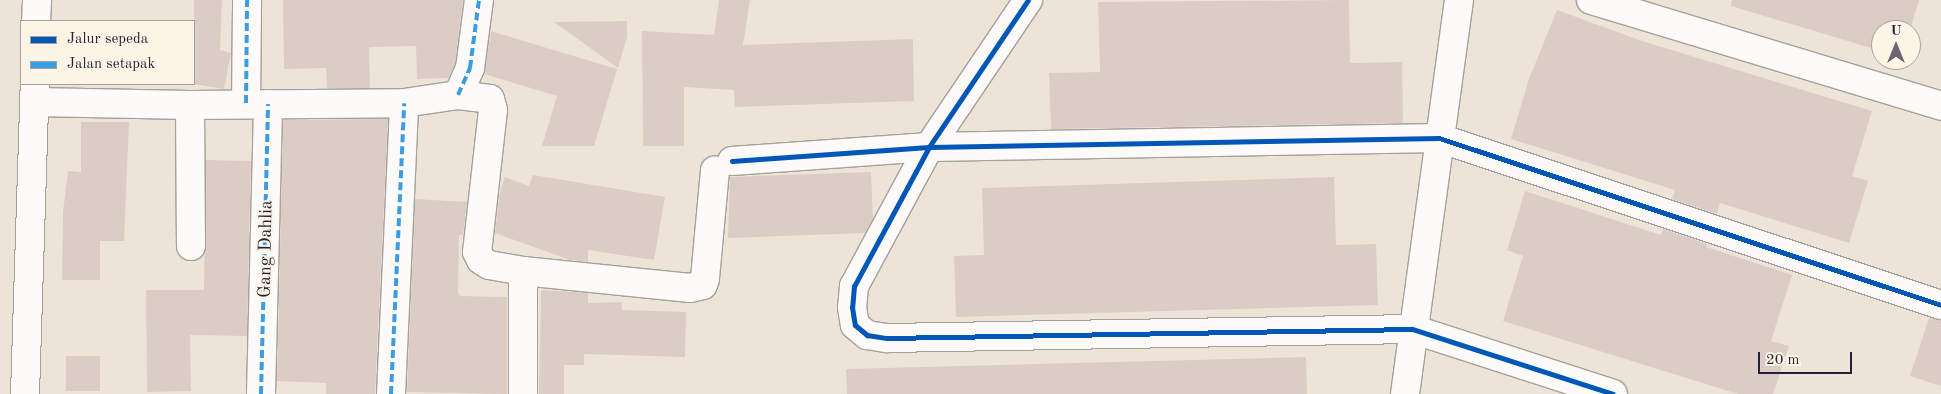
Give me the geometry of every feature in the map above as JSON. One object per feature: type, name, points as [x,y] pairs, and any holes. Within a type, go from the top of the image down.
[{"type":"street","points":[[36,20],[37,0]]},
{"type":"street","name":"Gang Dahlia","points":[[247,0],[257,103],[261,394]]},
{"type":"street","points":[[458,95],[470,68],[479,0]]},
{"type":"street","points":[[1028,0],[930,147],[854,286],[852,307],[855,325],[867,335],[888,338],[1412,329],[1613,394]]},
{"type":"street","points":[[1405,394],[1412,329],[1459,0]]},
{"type":"street","points":[[1591,0],[1941,106]]},
{"type":"street","points":[[25,394],[35,93],[190,105],[404,103],[458,95],[490,99],[492,103],[477,252],[489,265],[523,271],[690,288],[703,285],[724,165],[930,147],[1439,138],[1941,305]]},
{"type":"street","points":[[391,394],[404,103]]},
{"type":"street","points":[[190,105],[191,246]]},
{"type":"street","points":[[523,271],[523,394]]},
{"type":"building","points":[[194,0],[222,0],[220,50],[231,53],[224,89],[195,84]]},
{"type":"building","points":[[283,0],[463,0],[455,64],[448,78],[417,79],[416,46],[369,47],[370,88],[327,88],[326,68],[284,69]]},
{"type":"building","points":[[719,0],[750,0],[743,45],[913,39],[914,101],[735,107],[734,90],[684,87],[684,146],[643,146],[642,31],[714,35]]},
{"type":"building","points":[[1349,0],[1350,63],[1402,62],[1403,123],[1051,129],[1049,73],[1100,72],[1098,2]]},
{"type":"building","points":[[1732,0],[1919,0],[1913,20],[1871,20],[1871,48],[1731,6]]},
{"type":"building","points":[[1557,10],[1642,41],[1872,111],[1852,176],[1868,181],[1849,243],[1720,203],[1717,214],[1672,199],[1675,190],[1511,139],[1529,79]]},
{"type":"building","points":[[627,21],[627,37],[618,68],[554,22]]},
{"type":"building","points":[[491,31],[617,69],[594,146],[542,146],[557,96],[484,74]]},
{"type":"building","points":[[388,119],[375,394],[326,394],[326,383],[277,381],[283,120]]},
{"type":"building","points":[[81,122],[129,122],[124,241],[100,241],[100,280],[62,280],[63,212],[68,171],[81,172]]},
{"type":"building","points":[[206,160],[251,161],[247,336],[190,335],[191,391],[147,392],[146,290],[204,290]]},
{"type":"building","points":[[871,172],[873,219],[865,233],[728,238],[730,177]]},
{"type":"building","points":[[533,175],[665,197],[654,260],[588,250],[588,262],[570,260],[495,233],[500,192],[505,177],[529,186]]},
{"type":"building","points":[[1334,177],[1336,245],[1376,244],[1378,305],[956,317],[954,256],[984,255],[982,188]]},
{"type":"building","points":[[1525,191],[1661,235],[1663,229],[1707,244],[1706,247],[1792,275],[1771,341],[1789,346],[1773,394],[1738,394],[1503,321],[1523,256],[1507,250]]},
{"type":"building","points":[[415,199],[467,202],[463,235],[459,235],[458,292],[460,296],[507,297],[507,394],[407,392]]},
{"type":"building","points":[[541,290],[588,293],[588,303],[622,302],[622,310],[686,312],[685,357],[584,354],[584,365],[564,365],[564,394],[539,394]]},
{"type":"building","points":[[1929,318],[1941,320],[1941,386],[1910,376]]},
{"type":"building","points":[[66,356],[100,356],[100,391],[66,391]]},
{"type":"building","points":[[1306,357],[1307,394],[847,394],[846,369]]},
{"type":"marked path","points":[[246,103],[247,0]]},
{"type":"marked path","points":[[458,95],[470,68],[479,0]]},
{"type":"marked path","points":[[391,394],[404,103]]},
{"type":"marked path","points":[[261,394],[268,104]]},
{"type":"cycle path","points":[[1028,0],[929,147],[854,286],[852,307],[855,325],[867,335],[887,338],[1412,329],[1613,394]]},
{"type":"cycle path","points":[[732,161],[929,147],[1439,138],[1941,305]]}]
